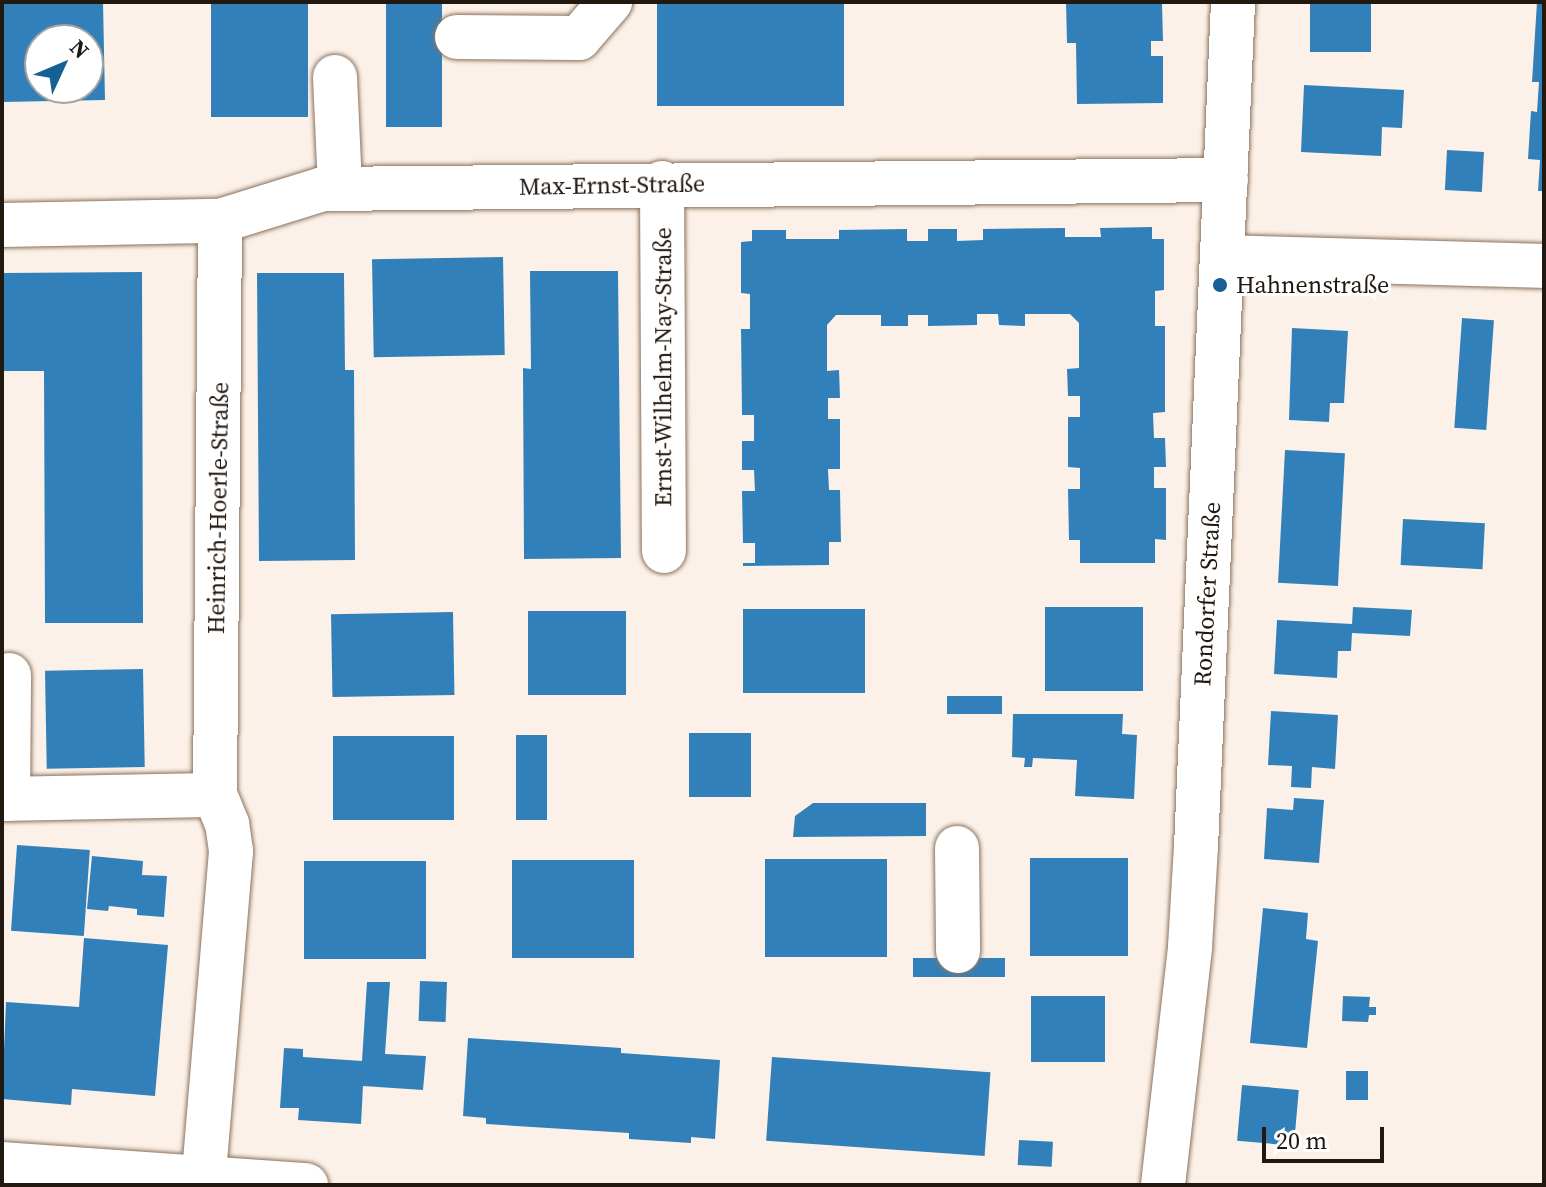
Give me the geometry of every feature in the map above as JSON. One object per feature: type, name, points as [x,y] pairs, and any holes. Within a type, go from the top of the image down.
[{"type":"street","points":[[457,37],[579,38],[610,2]]},
{"type":"street","name":"Rondorfer Straße","points":[[1163,1185],[1194,890],[1233,2]]},
{"type":"street","points":[[335,77],[340,189]]},
{"type":"street","name":"Max-Ernst-Straße","points":[[2,225],[220,221],[323,189],[662,183],[1226,180]]},
{"type":"street","name":"Ernst-Wilhelm-Nay-Straße","points":[[662,183],[664,551]]},
{"type":"street","name":"Heinrich-Hoerle-Straße","points":[[204,1181],[231,851],[227,824],[215,795],[220,221]]},
{"type":"street","points":[[1223,257],[1544,266]]},
{"type":"street","points":[[9,675],[5,799],[215,795]]},
{"type":"street","points":[[957,848],[958,951]]},
{"type":"street","points":[[2,1164],[204,1181],[306,1185]]},
{"type":"building","points":[[2,2],[103,2],[103,24],[24,24],[24,102],[2,102]]},
{"type":"building","points":[[211,2],[308,2],[308,117],[211,117]]},
{"type":"building","points":[[386,2],[442,2],[442,127],[386,127]]},
{"type":"building","points":[[657,2],[844,2],[844,106],[657,106]]},
{"type":"building","points":[[1066,2],[1162,2],[1163,41],[1151,41],[1151,56],[1163,56],[1163,103],[1077,104],[1076,43],[1067,43]]},
{"type":"building","points":[[1310,2],[1371,2],[1371,52],[1310,52]]},
{"type":"building","points":[[1537,2],[1544,2],[1544,191],[1538,191],[1540,160],[1528,159],[1531,111],[1537,112],[1539,82],[1532,82]]},
{"type":"building","points":[[1304,85],[1404,90],[1402,128],[1382,127],[1381,156],[1301,152]]},
{"type":"building","points":[[1447,150],[1484,152],[1482,192],[1445,190]]},
{"type":"building","points":[[1152,227],[1152,239],[1164,239],[1164,290],[1155,291],[1155,326],[1165,326],[1165,412],[1153,413],[1154,438],[1165,438],[1166,467],[1154,467],[1154,488],[1166,488],[1166,540],[1155,539],[1155,563],[1080,563],[1080,540],[1069,540],[1068,489],[1080,489],[1080,468],[1068,467],[1068,417],[1080,417],[1080,396],[1068,396],[1067,369],[1079,368],[1079,323],[1070,314],[1025,314],[1025,326],[999,325],[998,314],[977,314],[977,325],[928,326],[928,315],[908,315],[908,326],[881,326],[881,315],[836,315],[827,325],[827,371],[839,370],[840,398],[828,398],[828,419],[840,419],[840,469],[828,469],[829,490],[840,490],[841,542],[829,542],[829,565],[743,566],[743,563],[755,563],[755,543],[743,543],[742,491],[755,491],[754,470],[742,470],[742,441],[754,441],[754,415],[742,415],[741,329],[750,329],[750,294],[741,293],[741,242],[752,241],[752,230],[786,230],[786,239],[839,239],[839,230],[907,229],[907,241],[928,241],[928,229],[957,229],[957,241],[983,240],[983,229],[1065,228],[1065,237],[1101,237],[1100,228]]},
{"type":"building","points":[[503,257],[505,355],[374,357],[372,259]]},
{"type":"building","points":[[530,271],[618,271],[621,558],[524,559],[523,368],[531,369]]},
{"type":"building","points":[[142,272],[143,623],[45,623],[44,371],[2,371],[2,273]]},
{"type":"building","points":[[257,273],[344,273],[345,370],[354,370],[355,560],[259,561]]},
{"type":"building","points":[[1462,318],[1494,320],[1486,430],[1454,428]]},
{"type":"building","points":[[1292,328],[1348,331],[1344,403],[1330,403],[1329,422],[1289,420]]},
{"type":"building","points":[[1285,450],[1345,453],[1338,586],[1278,583]]},
{"type":"building","points":[[1403,519],[1485,523],[1482,569],[1401,565]]},
{"type":"building","points":[[1045,607],[1143,607],[1143,691],[1045,691]]},
{"type":"building","points":[[1353,607],[1412,610],[1410,636],[1352,633],[1351,651],[1338,651],[1337,678],[1274,674],[1277,620],[1352,624]]},
{"type":"building","points":[[743,609],[865,609],[865,693],[743,693]]},
{"type":"building","points":[[528,611],[626,611],[626,695],[528,695]]},
{"type":"building","points":[[453,612],[454,695],[332,697],[331,614]]},
{"type":"building","points":[[143,669],[145,767],[47,769],[45,671]]},
{"type":"building","points":[[947,696],[1002,696],[1002,714],[947,714]]},
{"type":"building","points":[[1271,711],[1338,715],[1335,769],[1312,767],[1311,788],[1291,787],[1292,766],[1268,765]]},
{"type":"building","points":[[1013,714],[1123,714],[1122,734],[1137,735],[1134,799],[1075,796],[1077,760],[1033,758],[1032,767],[1024,767],[1025,758],[1012,757]]},
{"type":"building","points":[[689,733],[751,733],[751,797],[689,797]]},
{"type":"building","points":[[516,735],[547,735],[547,820],[516,820]]},
{"type":"building","points":[[333,736],[454,736],[454,820],[333,820]]},
{"type":"building","points":[[1294,798],[1324,800],[1319,863],[1264,859],[1267,808],[1293,810]]},
{"type":"building","points":[[813,803],[926,803],[926,836],[793,837],[795,816]]},
{"type":"building","points":[[17,845],[90,850],[84,936],[11,931]]},
{"type":"building","points":[[92,856],[143,861],[142,875],[167,876],[164,917],[137,915],[137,909],[109,906],[108,911],[87,909]]},
{"type":"building","points":[[1030,858],[1128,858],[1128,956],[1030,956]]},
{"type":"building","points":[[765,859],[887,859],[887,957],[765,957]]},
{"type":"building","points":[[512,860],[634,860],[634,958],[512,958]]},
{"type":"building","points":[[304,861],[426,861],[426,959],[304,959]]},
{"type":"building","points":[[1263,908],[1308,913],[1306,939],[1318,941],[1307,1048],[1250,1043]]},
{"type":"building","points":[[84,938],[168,945],[155,1096],[72,1089],[71,1105],[2,1099],[6,1002],[79,1007]]},
{"type":"building","points":[[913,958],[1005,958],[1005,977],[913,977]]},
{"type":"building","points":[[420,981],[447,982],[446,1022],[419,1021]]},
{"type":"building","points":[[367,982],[390,982],[385,1054],[426,1056],[423,1090],[363,1086],[361,1124],[298,1120],[299,1108],[280,1108],[284,1048],[303,1049],[303,1057],[362,1061]]},
{"type":"building","points":[[1031,996],[1105,996],[1105,1062],[1031,1062]]},
{"type":"building","points":[[1343,996],[1370,997],[1369,1007],[1376,1007],[1376,1015],[1369,1015],[1368,1022],[1342,1021]]},
{"type":"building","points":[[468,1038],[621,1048],[621,1053],[720,1060],[715,1139],[691,1137],[691,1143],[629,1139],[629,1133],[486,1124],[486,1118],[463,1116]]},
{"type":"building","points":[[772,1057],[990,1072],[985,1156],[766,1141]]},
{"type":"building","points":[[1346,1071],[1368,1071],[1368,1100],[1346,1100]]},
{"type":"building","points":[[1242,1085],[1299,1090],[1294,1146],[1237,1141]]},
{"type":"building","points":[[1019,1140],[1053,1142],[1052,1167],[1018,1165]]},
{"type":"place","name":"Hahnenstraße","points":[[1220,285]]}]
